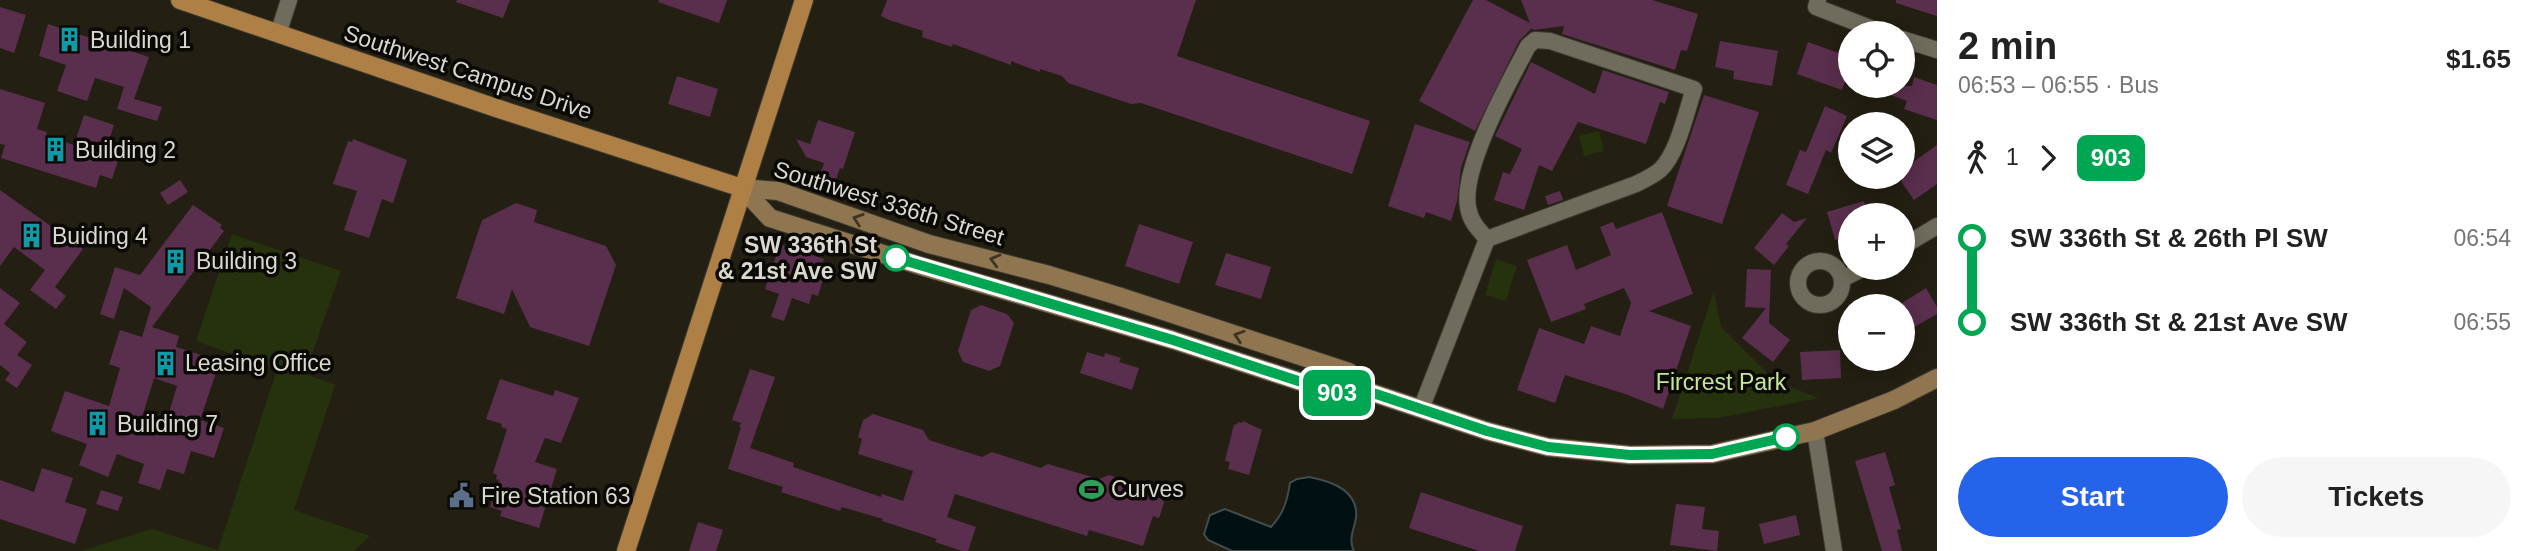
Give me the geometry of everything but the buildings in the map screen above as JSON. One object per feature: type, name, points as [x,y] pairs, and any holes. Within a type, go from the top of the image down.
[{"type":"main road","name":"Southwest Campus Drive","points":[[180,0],[742,188]]},
{"type":"main road","points":[[626,551],[804,0]]},
{"type":"main road","name":"Southwest 336th Street","points":[[742,188],[778,191],[929,244],[1118,296],[1349,372],[1361,389]]},
{"type":"main road","name":"Southwest 336th Street","points":[[742,188],[770,218],[921,266],[1045,301],[1341,395],[1361,389],[1487,431],[1548,447],[1630,455],[1712,454],[1815,431],[1882,405],[1937,378]]},
{"type":"main road","points":[[1045,301],[1062,289],[1105,303],[1118,296]]},
{"type":"street","points":[[278,34],[289,0]]},
{"type":"street","points":[[1817,4],[1856,21]]},
{"type":"street","points":[[1421,409],[1487,239],[1636,184],[1655,174],[1672,152],[1694,89],[1550,41],[1538,39],[1532,42],[1525,51],[1481,143],[1466,192],[1472,222],[1487,239]]},
{"type":"street","points":[[1915,43],[1937,50]]},
{"type":"street","points":[[1915,239],[1937,226]]},
{"type":"street","points":[[1815,431],[1834,551]]},
{"type":"green space","points":[[1599,131],[1604,151],[1584,156],[1579,136]]},
{"type":"green space","points":[[232,234],[341,271],[305,374],[335,385],[294,510],[370,536],[354,551],[81,551],[152,529],[218,550],[277,370],[196,341]]},
{"type":"green space","points":[[1496,259],[1517,266],[1506,301],[1485,295]]},
{"type":"green space","name":"Fircrest Park","points":[[1714,291],[1721,327],[1775,381],[1819,398],[1719,418],[1672,419]]},
{"type":"shaded area","points":[[1309,477],[1342,489],[1353,501],[1356,509],[1351,539],[1354,551],[1232,551],[1208,540],[1204,534],[1210,515],[1225,509],[1271,527],[1284,506],[1290,483]]},
{"type":"bus line","name":"903","points":[[896,258],[1173,340],[1341,395],[1361,389],[1487,431],[1548,447],[1630,455],[1712,454],[1786,437]]},
{"type":"place","name":"Building 1","points":[[70,40]]},
{"type":"place","name":"Building 2","points":[[55,150]]},
{"type":"place","name":"Buiding 4","points":[[32,236]]},
{"type":"place","name":"SW 336th St & 21st Ave SW","points":[[896,258]]},
{"type":"place","name":"Building 3","points":[[176,261]]},
{"type":"place","name":"Leasing Office","points":[[165,363]]},
{"type":"place","name":"Building 7","points":[[97,424]]},
{"type":"place","name":"Curves","points":[[1091,489]]},
{"type":"place","name":"Fire Station 63","points":[[461,496]]}]
